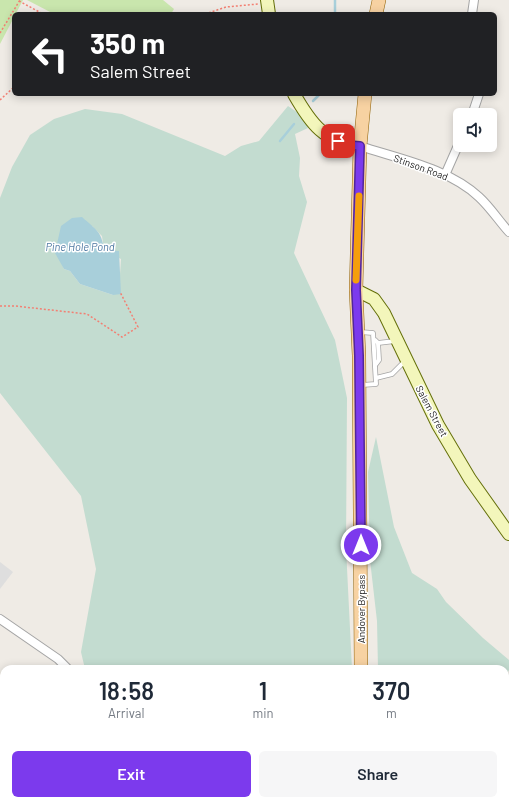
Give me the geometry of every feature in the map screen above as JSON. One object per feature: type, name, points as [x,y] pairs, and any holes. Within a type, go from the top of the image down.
[{"type":"main road","points":[[376,12],[379,0]]},
{"type":"main road","name":"Andover Bypass","points":[[361,665],[359,385],[356,290],[360,146],[365,96]]},
{"type":"street","points":[[472,12],[474,0]]},
{"type":"street","points":[[295,96],[318,129],[347,145],[360,146]]},
{"type":"street","points":[[474,108],[478,96]]},
{"type":"street","name":"Stinson Road","points":[[360,146],[444,175],[479,197],[509,232]]},
{"type":"street","points":[[444,175],[455,152]]},
{"type":"street","name":"Salem Street","points":[[356,290],[374,299],[384,314],[431,411],[470,479],[509,534]]},
{"type":"street","points":[[0,619],[58,659],[64,665]]},
{"type":"lane","points":[[358,332],[373,333],[377,341]]},
{"type":"lane","points":[[377,341],[392,343],[397,340]]},
{"type":"lane","points":[[359,385],[376,384],[376,364],[373,359],[373,344],[377,341]]},
{"type":"lane","points":[[376,378],[392,374],[406,360]]},
{"type":"path","points":[[12,12],[19,0],[40,12]]},
{"type":"path","points":[[211,12],[226,7],[267,6]]},
{"type":"path","points":[[0,33],[12,12]]},
{"type":"path","points":[[0,100],[12,89]]},
{"type":"path","points":[[0,306],[15,306],[87,314],[122,337],[138,327],[120,292]]},
{"type":"green space","points":[[0,0],[23,0],[17,12],[12,12],[12,21],[0,44]]},
{"type":"green space","points":[[27,0],[163,0],[174,9],[172,12],[50,12]]},
{"type":"green space","points":[[288,106],[304,117],[308,128],[295,134],[300,158],[299,176],[307,202],[294,253],[335,340],[347,398],[346,548],[352,665],[84,665],[81,652],[96,569],[81,496],[0,393],[0,198],[12,167],[30,135],[54,119],[85,109],[122,114],[225,156],[241,146],[259,141]],"holes":[[[92,226],[102,236],[104,250],[121,259],[120,274],[113,295],[80,284],[70,271],[64,269],[59,257]]]},
{"type":"green space","points":[[376,437],[394,527],[412,573],[437,589],[446,602],[483,638],[509,660],[509,665],[378,665],[377,621],[370,560],[368,472]]},
{"type":"shaded area","points":[[0,562],[13,572],[0,589]]},
{"type":"water","name":"Pine Hole Pond","points":[[82,217],[100,234],[104,250],[119,251],[121,294],[113,295],[80,284],[70,271],[64,269],[55,253],[61,226],[72,218]]},
{"type":"waterway","points":[[335,0],[335,12]]},
{"type":"waterway","points":[[313,101],[318,96]]},
{"type":"waterway","points":[[280,141],[294,124]]},
{"type":"slow traffic","points":[[356,280],[359,196]]},
{"type":"route","points":[[338,141],[347,145],[360,146],[356,290],[359,356],[361,545]]}]
